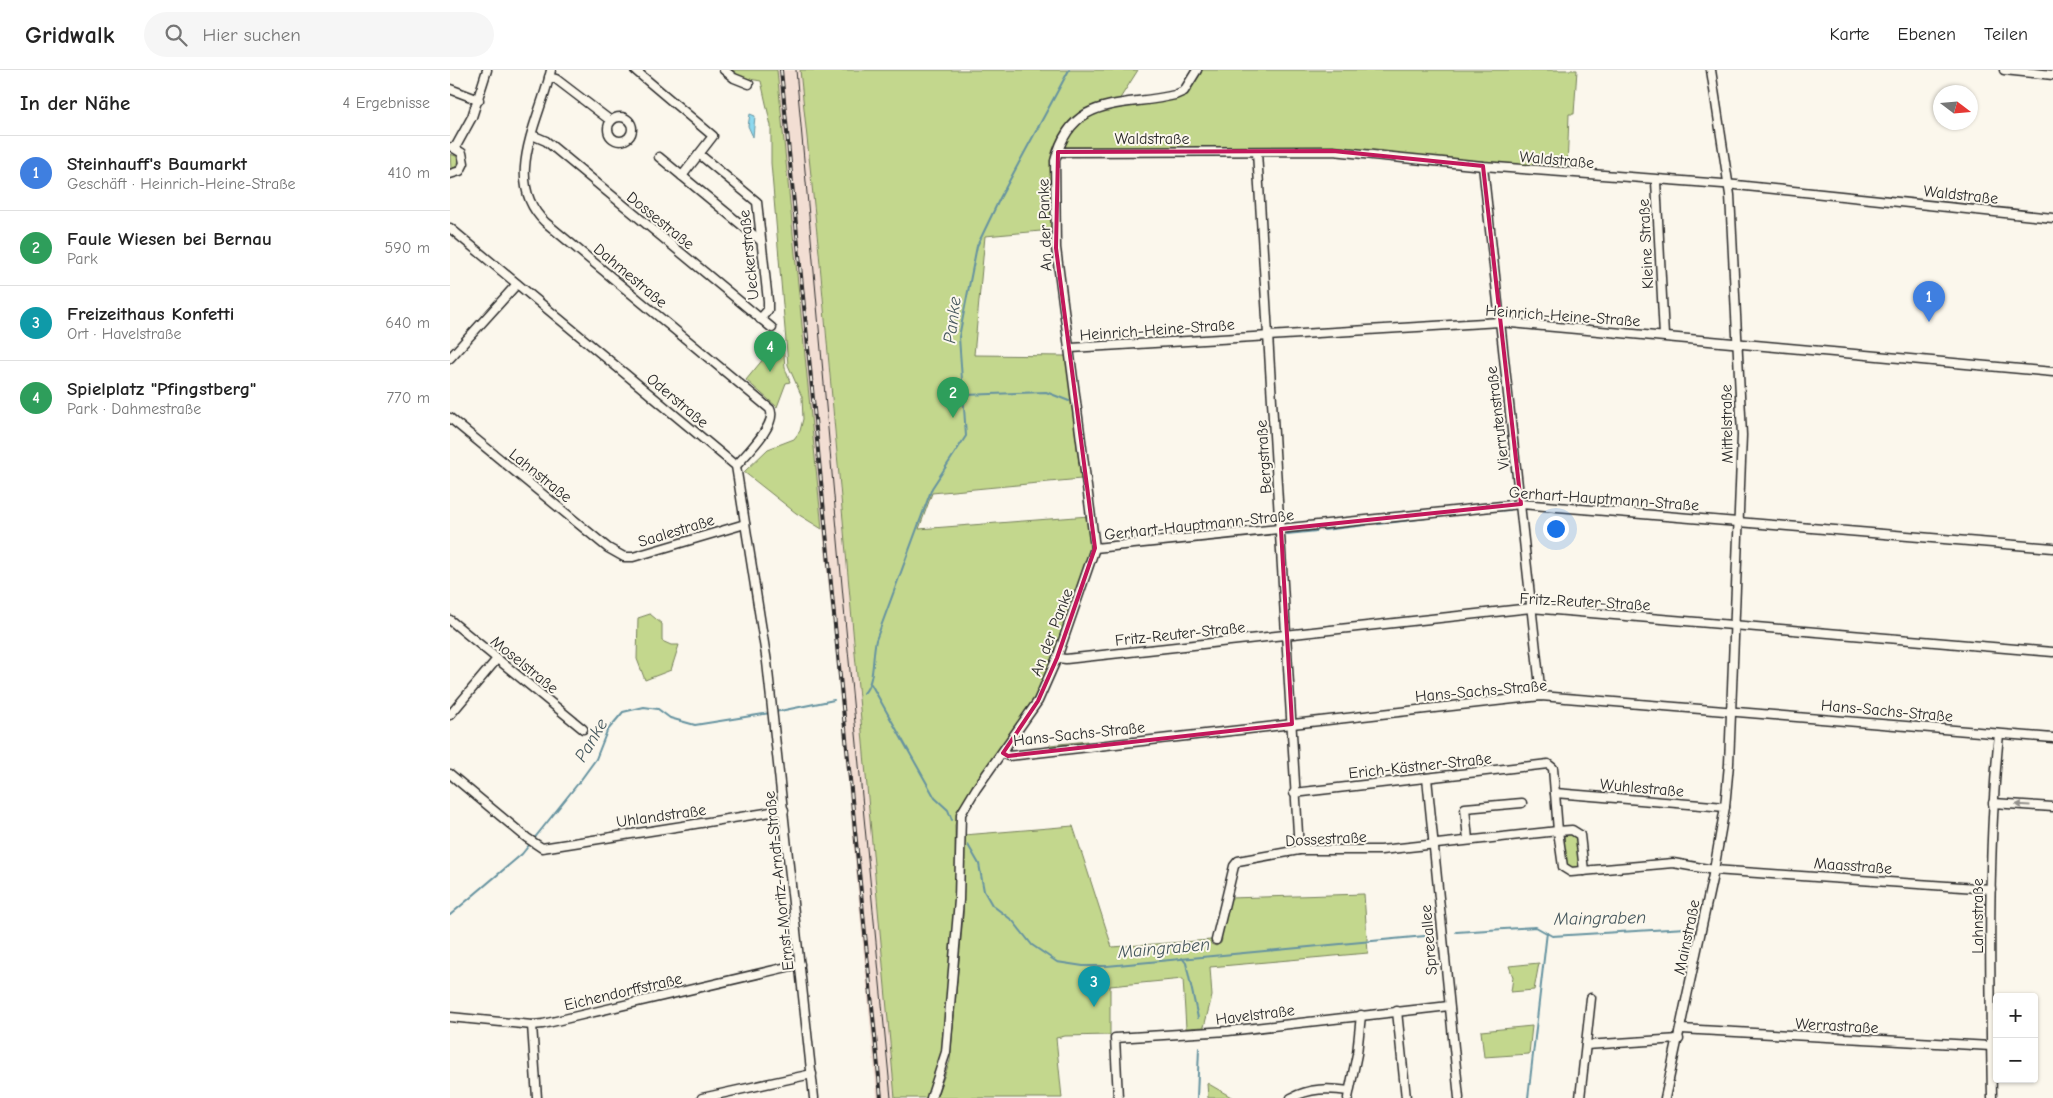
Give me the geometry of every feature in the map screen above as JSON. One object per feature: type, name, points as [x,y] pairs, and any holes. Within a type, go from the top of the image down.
[{"type":"street","points":[[635,70],[713,136],[682,176]]},
{"type":"street","points":[[724,70],[734,78],[749,84]]},
{"type":"street","name":"An der Panke","points":[[931,1098],[946,1052],[959,891],[961,814],[976,789],[1038,701],[1057,658],[1095,548],[1071,348],[1063,313],[1056,248],[1055,161],[1061,141],[1069,129],[1096,108],[1166,97],[1184,91],[1197,70]]},
{"type":"street","name":"Mittelstraße","points":[[1711,70],[1728,184],[1742,435],[1728,780]]},
{"type":"street","points":[[2004,70],[2053,74]]},
{"type":"street","points":[[450,174],[460,171],[464,162],[462,154],[452,147],[472,117],[479,100],[485,71]]},
{"type":"street","points":[[550,74],[611,121]]},
{"type":"street","name":"Dahmestraße","points":[[550,74],[526,158],[526,196],[534,211],[770,409],[773,416],[770,425],[736,466]]},
{"type":"street","points":[[453,90],[479,100]]},
{"type":"street","name":"Dossestraße","points":[[532,135],[546,141],[772,328]]},
{"type":"street","name":"Waldstraße","points":[[1058,152],[1333,151],[1656,181],[1728,184],[2053,218]]},
{"type":"street","name":"Bergstraße","points":[[1257,152],[1281,529],[1294,793],[1299,850]]},
{"type":"street","name":"Ueckerstraße","points":[[699,154],[757,202],[768,300],[768,310],[760,319]]},
{"type":"street","points":[[659,157],[761,241]]},
{"type":"street","name":"Vierrutenstraße","points":[[1483,166],[1541,696]]},
{"type":"street","name":"Kleine Straße","points":[[1656,181],[1664,336]]},
{"type":"street","name":"Oderstraße","points":[[450,228],[736,466]]},
{"type":"street","points":[[450,358],[517,284]]},
{"type":"street","name":"Heinrich-Heine-Straße","points":[[1071,348],[1500,322],[1738,342],[2053,372]]},
{"type":"street","name":"Lahnstraße","points":[[450,418],[615,553]]},
{"type":"street","points":[[736,466],[745,524]]},
{"type":"street","name":"Gerhart-Hauptmann-Straße","points":[[1095,548],[1521,504],[2053,548]]},
{"type":"street","name":"Saalestraße","points":[[615,553],[624,557],[633,557],[745,524]]},
{"type":"street","name":"Ernst-Moritz-Arndt-Straße","points":[[745,524],[767,662],[814,1098]]},
{"type":"street","name":"Fritz-Reuter-Straße","points":[[1057,658],[1066,659],[1287,636],[1531,608],[2053,652]]},
{"type":"street","name":"Moselstraße","points":[[450,620],[583,729]]},
{"type":"street","points":[[450,715],[497,659]]},
{"type":"street","name":"Hans-Sachs-Straße","points":[[1003,753],[1008,756],[1018,755],[1541,696],[2053,738]]},
{"type":"street","name":"Lahnstraße","points":[[1992,1098],[1991,889],[1993,803],[1999,734]]},
{"type":"street","name":"Erich-Kästner-Straße","points":[[1294,793],[1548,764],[1553,768],[1556,793]]},
{"type":"street","name":"Uhlandstraße","points":[[450,774],[527,838],[540,846],[784,810]]},
{"type":"street","name":"Spreeallee","points":[[1428,778],[1459,1098]]},
{"type":"street","name":"Mainstraße","points":[[1666,1098],[1714,870],[1728,780]]},
{"type":"street","points":[[1556,793],[1558,831],[1564,869],[1571,872],[1673,864],[1714,870]]},
{"type":"street","name":"Wuhlestraße","points":[[1556,793],[1725,807]]},
{"type":"street","points":[[1468,840],[1465,808],[1522,803]]},
{"type":"street","points":[[1993,803],[2053,807]]},
{"type":"street","name":"Dossestraße","points":[[1216,940],[1234,866],[1238,861],[1299,850],[1381,850],[1572,830],[1580,835],[1584,871]]},
{"type":"street","name":"Maasstraße","points":[[1714,870],[1991,889]]},
{"type":"street","name":"Eichendorffstraße","points":[[450,1017],[532,1025],[800,964]]},
{"type":"street","points":[[1580,1098],[1591,998]]},
{"type":"street","name":"Havelstraße","points":[[1118,1098],[1115,1038],[1228,1031],[1449,1006]]},
{"type":"street","points":[[1397,1011],[1406,1098]]},
{"type":"street","points":[[1291,1098],[1316,1089],[1348,1094],[1357,1054],[1360,1015]]},
{"type":"street","points":[[532,1025],[537,1098]]},
{"type":"street","name":"Werrastraße","points":[[1681,1029],[1991,1046]]},
{"type":"street","points":[[1586,1045],[1679,1039]]},
{"type":"street","points":[[702,1098],[812,1074]]},
{"type":"highlighted area","points":[[1333,151],[1483,166],[1521,504],[1281,529],[1292,724],[1008,756],[1003,753],[1038,701],[1057,658],[1095,548],[1056,248],[1058,152]]},
{"type":"shaded area","points":[[777,70],[802,70],[895,1098],[877,1098],[835,644],[798,299]]},
{"type":"green space","points":[[729,70],[777,70],[822,529],[796,513],[744,472],[768,449],[794,439],[800,431],[803,419],[802,397],[788,365],[771,163],[771,126],[761,81],[738,77]]},
{"type":"green space","points":[[800,70],[1138,70],[1119,100],[1172,99],[1199,70],[1577,70],[1574,114],[1569,114],[1567,171],[1334,148],[1056,147],[1052,230],[985,236],[974,355],[1066,356],[1081,479],[932,493],[919,529],[1089,516],[1092,541],[1091,553],[1054,660],[1036,698],[962,805],[955,825],[956,899],[943,1048],[939,1069],[928,1098],[895,1098],[819,253]]},
{"type":"green space","points":[[450,154],[456,156],[458,160],[456,167],[451,169]]},
{"type":"green space","points":[[778,341],[783,341],[785,368],[790,382],[786,383],[777,407],[746,380]]},
{"type":"green space","points":[[650,614],[662,624],[662,641],[671,645],[679,645],[671,670],[645,680],[637,659],[638,618]]},
{"type":"green space","points":[[1087,741],[1087,744],[1050,748],[1050,745]]},
{"type":"green space","points":[[1073,826],[1112,947],[1211,940],[1211,944],[1216,946],[1221,943],[1220,934],[1229,898],[1364,894],[1368,953],[1210,967],[1212,996],[1204,1027],[1186,1028],[1183,979],[1110,986],[1110,1035],[1056,1038],[1062,1098],[936,1098],[950,1061],[963,915],[964,835]]},
{"type":"green space","points":[[1567,833],[1577,837],[1581,862],[1579,867],[1570,868],[1567,865],[1563,853],[1563,840]]},
{"type":"green space","points":[[1539,963],[1534,990],[1511,992],[1513,977],[1509,966]]},
{"type":"green space","points":[[1532,1026],[1529,1054],[1484,1057],[1481,1031]]},
{"type":"green space","points":[[1207,1083],[1233,1098],[1208,1098]]},
{"type":"water","points":[[750,114],[755,116],[753,137],[748,126]]},
{"type":"waterway","name":"Panke","points":[[864,693],[872,676],[876,640],[932,488],[966,436],[959,337],[977,246],[1000,198],[1069,70]]},
{"type":"waterway","points":[[965,395],[1046,392],[1069,401]]},
{"type":"waterway","points":[[1490,511],[1510,510]]},
{"type":"waterway","points":[[1465,514],[1482,512]]},
{"type":"waterway","points":[[1445,516],[1458,514]]},
{"type":"waterway","points":[[1378,524],[1443,516]]},
{"type":"waterway","points":[[1324,530],[1366,525]]},
{"type":"waterway","points":[[1287,534],[1317,531]]},
{"type":"waterway","name":"Maingraben","points":[[871,684],[935,798],[948,810],[952,820]]},
{"type":"waterway","name":"Panke","points":[[775,712],[834,700]]},
{"type":"waterway","name":"Panke","points":[[533,840],[596,759],[607,731],[623,712],[644,707],[658,709],[670,718],[695,725],[770,713]]},
{"type":"waterway","name":"Panke","points":[[450,915],[522,854],[530,844]]},
{"type":"waterway","name":"Maingraben","points":[[968,845],[979,864],[984,891],[992,905],[1013,921],[1032,945],[1057,962],[1083,966],[1107,966],[1425,936]]},
{"type":"waterway","name":"Maingraben","points":[[1456,932],[1536,927],[1552,936],[1686,928]]},
{"type":"waterway","points":[[1528,1098],[1547,932]]},
{"type":"waterway","points":[[1182,958],[1186,963],[1198,1018]]},
{"type":"waterway","points":[[1197,1098],[1199,1048]]},
{"type":"tram line","points":[[796,70],[845,619],[891,1098]]},
{"type":"railway","points":[[781,70],[881,1098]]},
{"type":"place","name":"Steinhauff's Baumarkt","points":[[1929,322]]},
{"type":"place","name":"Spielplatz \"Pfingstberg\"","points":[[770,372]]},
{"type":"place","name":"Faule Wiesen bei Bernau","points":[[953,418]]},
{"type":"place","name":"Freizeithaus Konfetti","points":[[1094,1007]]}]
